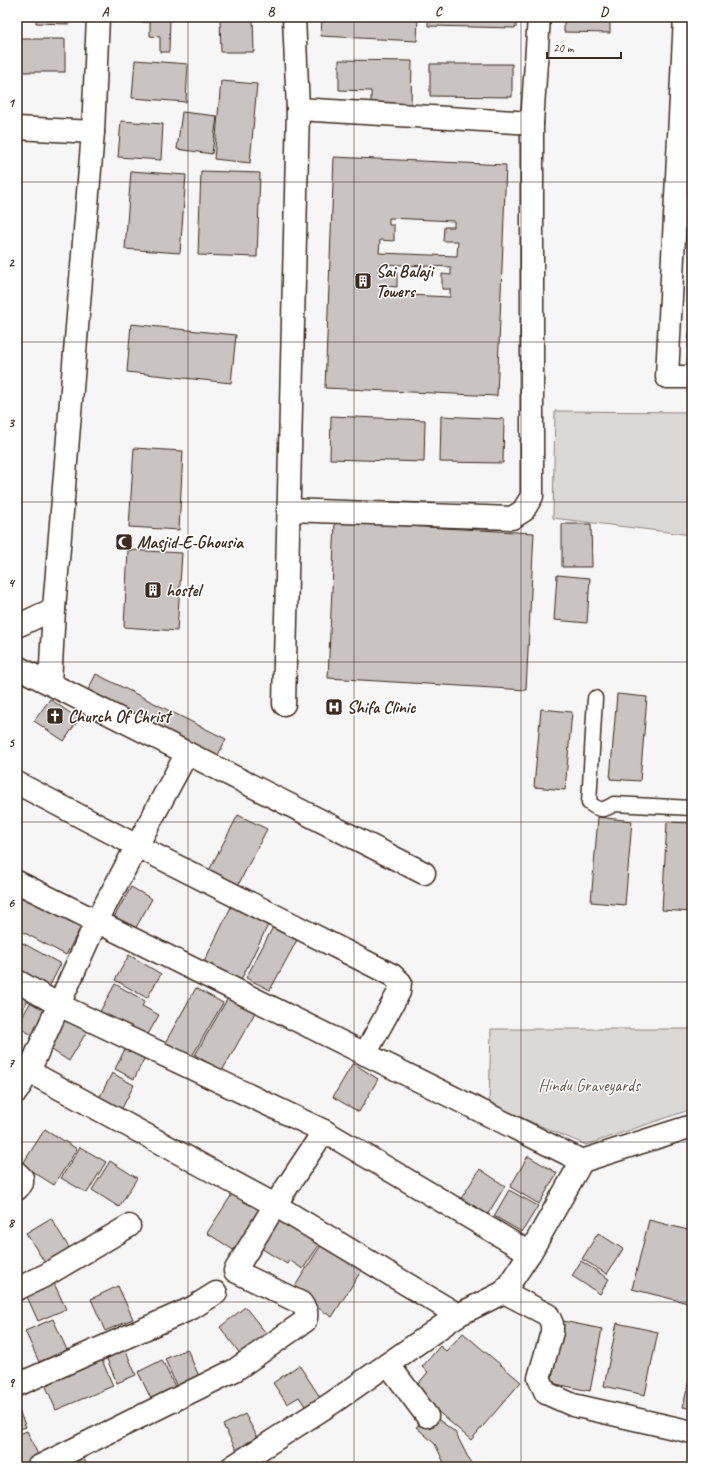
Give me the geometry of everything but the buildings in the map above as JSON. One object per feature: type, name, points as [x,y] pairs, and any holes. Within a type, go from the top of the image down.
[{"type":"street","points":[[50,683],[54,609],[93,132],[98,17]]},
{"type":"street","points":[[284,704],[298,109],[294,17]]},
{"type":"street","points":[[288,510],[512,518],[523,511],[532,496],[532,123],[539,17]]},
{"type":"street","points":[[685,17],[667,377],[692,377]]},
{"type":"street","points":[[298,109],[532,123]]},
{"type":"street","points":[[17,128],[93,132]]},
{"type":"street","points":[[17,626],[54,609]]},
{"type":"street","points":[[17,666],[424,872]]},
{"type":"street","points":[[17,1091],[23,1068],[59,1005],[97,920],[187,752]]},
{"type":"street","points":[[17,783],[392,976],[400,982],[399,992],[365,1054]]},
{"type":"street","points":[[17,882],[97,920],[582,1162]]},
{"type":"street","points":[[17,981],[59,1005],[324,1131],[530,1254]]},
{"type":"street","points":[[23,1068],[275,1205],[458,1315]]},
{"type":"street","points":[[232,1467],[332,1403],[458,1315],[504,1292],[530,1254],[582,1162],[692,1126]]},
{"type":"street","points":[[38,1467],[235,1370],[305,1321],[307,1316],[306,1310],[301,1303],[235,1271],[275,1205],[324,1131]]},
{"type":"street","points":[[17,1173],[22,1178],[22,1183],[17,1188]]},
{"type":"street","points":[[17,1289],[46,1275],[130,1226]]},
{"type":"street","points":[[504,1292],[548,1315],[552,1324],[552,1332],[539,1378],[546,1393],[573,1405],[692,1432]]},
{"type":"street","points":[[17,1385],[192,1308],[216,1293]]},
{"type":"street","points":[[388,1364],[427,1416]]},
{"type":"lane","points":[[595,698],[589,803],[597,809],[606,809],[614,804],[692,808]]},
{"type":"green space","points":[[555,411],[692,412],[692,535],[553,518]]},
{"type":"green space","name":"Hindu Graveyards","points":[[491,1029],[692,1029],[692,1109],[586,1145],[489,1104]]},
{"type":"place","name":"Sai Balaji Towers","points":[[363,281]]},
{"type":"place","name":"Masjid-E-Ghousia","points":[[124,542]]},
{"type":"place","name":"hostel","points":[[153,590]]},
{"type":"place","name":"Shifa Clinic","points":[[334,707]]},
{"type":"place","name":"Church Of Christ","points":[[55,716]]}]
